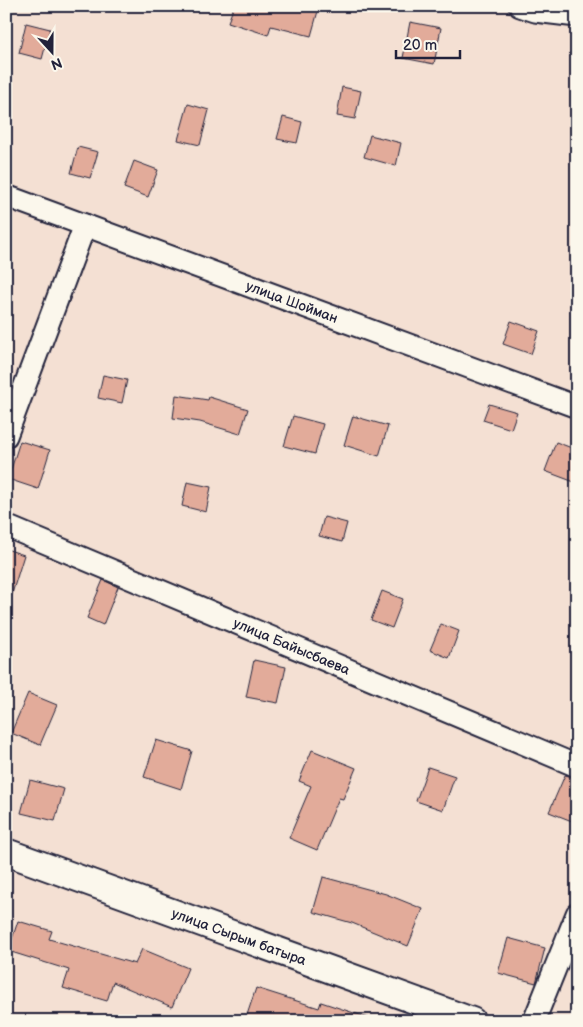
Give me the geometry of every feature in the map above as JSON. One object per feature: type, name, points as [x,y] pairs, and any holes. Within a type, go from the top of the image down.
[{"type":"street","points":[[520,6],[535,11],[577,16]]},
{"type":"street","name":"улица Шойман","points":[[6,196],[577,407]]},
{"type":"street","points":[[6,436],[85,225]]},
{"type":"street","name":"улица Байысбаева","points":[[6,526],[577,766]]},
{"type":"street","name":"улица Сырым батыра","points":[[6,852],[472,1021]]},
{"type":"street","points":[[534,1021],[577,914]]},
{"type":"building","points":[[234,6],[299,6],[318,11],[311,36],[271,26],[268,35],[228,22]]},
{"type":"building","points":[[410,22],[441,28],[434,64],[403,58]]},
{"type":"building","points":[[26,23],[50,29],[42,59],[19,53]]},
{"type":"building","points":[[342,87],[361,91],[355,119],[337,116]]},
{"type":"building","points":[[188,104],[209,110],[200,145],[178,140]]},
{"type":"building","points":[[283,117],[302,122],[297,143],[277,139]]},
{"type":"building","points":[[370,135],[401,143],[396,166],[364,157]]},
{"type":"building","points":[[78,147],[98,152],[90,178],[71,173]]},
{"type":"building","points":[[134,161],[158,170],[148,197],[124,188]]},
{"type":"building","points":[[511,321],[539,331],[531,354],[503,344]]},
{"type":"building","points":[[103,375],[127,380],[122,403],[98,398]]},
{"type":"building","points":[[176,395],[208,400],[209,397],[248,409],[240,434],[200,422],[173,418]]},
{"type":"building","points":[[489,404],[517,412],[511,429],[483,420]]},
{"type":"building","points":[[293,416],[323,424],[315,454],[284,446]]},
{"type":"building","points":[[353,416],[388,426],[379,456],[344,445]]},
{"type":"building","points":[[20,441],[50,450],[38,489],[8,479]]},
{"type":"building","points":[[556,442],[577,450],[577,483],[545,471]]},
{"type":"building","points":[[187,482],[211,487],[206,512],[182,506]]},
{"type":"building","points":[[324,517],[347,523],[342,542],[319,536]]},
{"type":"building","points":[[6,549],[24,555],[10,600],[6,600]]},
{"type":"building","points":[[103,580],[118,587],[103,625],[87,618]]},
{"type":"building","points":[[382,591],[403,599],[392,628],[371,620]]},
{"type":"building","points":[[441,624],[459,631],[449,658],[430,650]]},
{"type":"building","points":[[254,660],[286,667],[278,703],[246,697]]},
{"type":"building","points":[[28,693],[57,705],[40,745],[11,733]]},
{"type":"building","points":[[156,740],[192,751],[181,789],[144,777]]},
{"type":"building","points":[[312,750],[356,768],[343,799],[339,798],[317,850],[289,838],[311,786],[299,781]]},
{"type":"building","points":[[428,767],[455,776],[443,810],[416,801]]},
{"type":"building","points":[[565,775],[577,778],[577,823],[549,812]]},
{"type":"building","points":[[30,780],[64,789],[55,821],[21,813]]},
{"type":"building","points":[[323,877],[386,894],[423,909],[408,946],[352,923],[313,912]]},
{"type":"building","points":[[18,921],[52,931],[49,939],[135,964],[142,949],[188,968],[172,1007],[113,982],[107,1001],[63,988],[69,970],[8,951]]},
{"type":"building","points":[[508,938],[545,948],[536,983],[498,973]]},
{"type":"building","points":[[256,988],[319,1008],[321,1002],[369,1018],[368,1021],[245,1021]]}]
